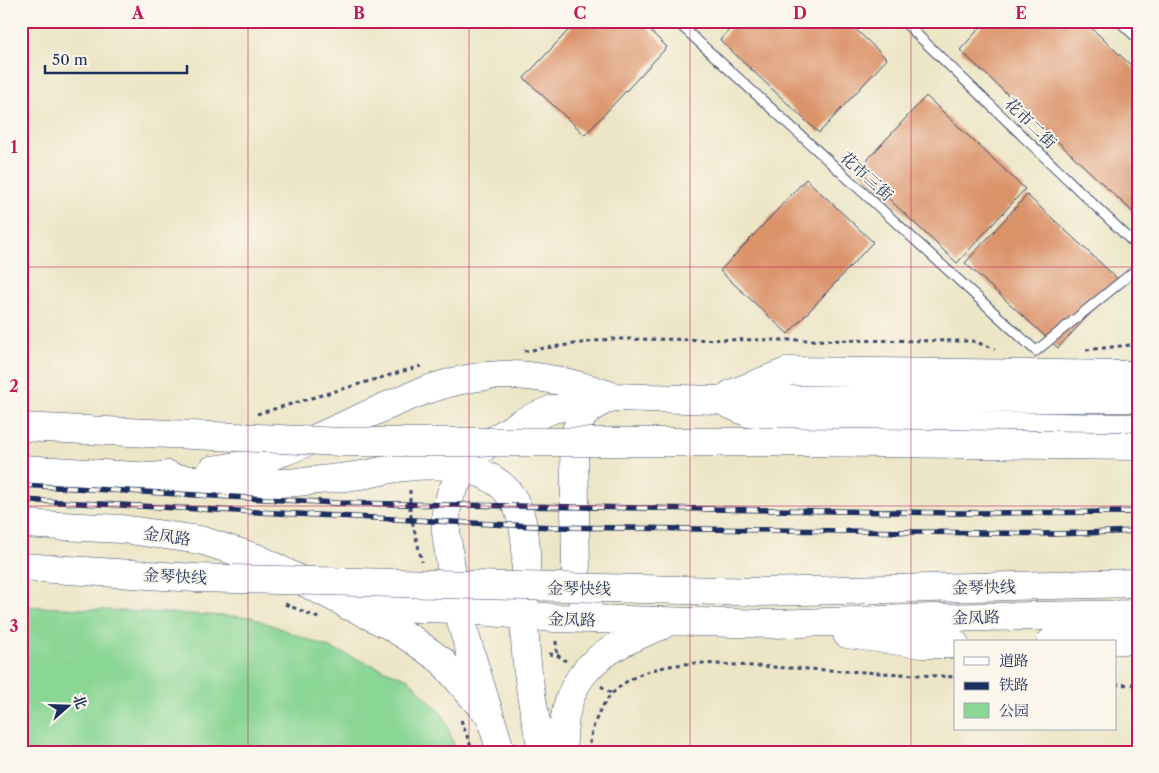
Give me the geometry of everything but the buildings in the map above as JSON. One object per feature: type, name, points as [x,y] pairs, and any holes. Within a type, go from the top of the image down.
[{"type":"main road","points":[[718,400],[789,371],[1138,375]]},
{"type":"main road","points":[[153,477],[228,468],[256,461],[322,437],[413,396],[457,381],[501,375],[529,376],[569,383],[614,397]]},
{"type":"main road","points":[[612,620],[602,617],[588,606],[582,598],[577,582],[574,439],[579,419],[587,410],[614,397]]},
{"type":"main road","points":[[502,752],[457,609],[447,542],[446,512],[451,493],[464,469],[486,445],[536,415],[570,404],[614,397],[718,400],[1138,398]]},
{"type":"main road","points":[[718,400],[774,424],[1138,428]]},
{"type":"main road","points":[[21,427],[342,442],[796,442],[1138,446]]},
{"type":"main road","points":[[21,469],[275,484],[328,480],[411,466],[433,466],[464,469],[492,478],[503,485],[512,495],[519,510],[526,549],[524,617],[531,693],[544,752]]},
{"type":"main road","name":"金凤路","points":[[21,524],[122,529],[200,540],[257,558],[348,606],[457,609],[524,617],[774,624],[933,618],[1138,614]]},
{"type":"main road","name":"金琴快线","points":[[21,567],[196,578],[761,592],[1138,583]]},
{"type":"main road","points":[[348,606],[390,626],[442,661],[490,718]]},
{"type":"main road","points":[[563,752],[562,728],[569,697],[584,673],[603,653],[627,639],[670,622]]},
{"type":"main road","points":[[774,624],[922,644],[954,644]]},
{"type":"main road","points":[[1116,641],[1138,640]]},
{"type":"lane","name":"花市二街","points":[[903,21],[1138,247]]},
{"type":"lane","points":[[1119,21],[1138,39]]},
{"type":"lane","name":"花市三街","points":[[678,22],[1036,351],[1138,268]]},
{"type":"path","points":[[411,466],[410,512],[424,570]]},
{"type":"path","points":[[282,603],[327,622]]},
{"type":"path","points":[[555,618],[557,655]]},
{"type":"path","points":[[590,752],[594,724],[602,706],[612,694],[626,681],[638,674],[667,666],[698,663],[954,677]]},
{"type":"path","points":[[1116,685],[1138,684]]},
{"type":"path","points":[[459,716],[473,752]]},
{"type":"green space","points":[[21,606],[251,617],[408,679],[443,715],[457,752],[21,752]]},
{"type":"railway","points":[[21,485],[337,503],[958,513],[1138,512]]},
{"type":"railway","points":[[21,500],[552,527],[1056,534],[1138,531]]}]
